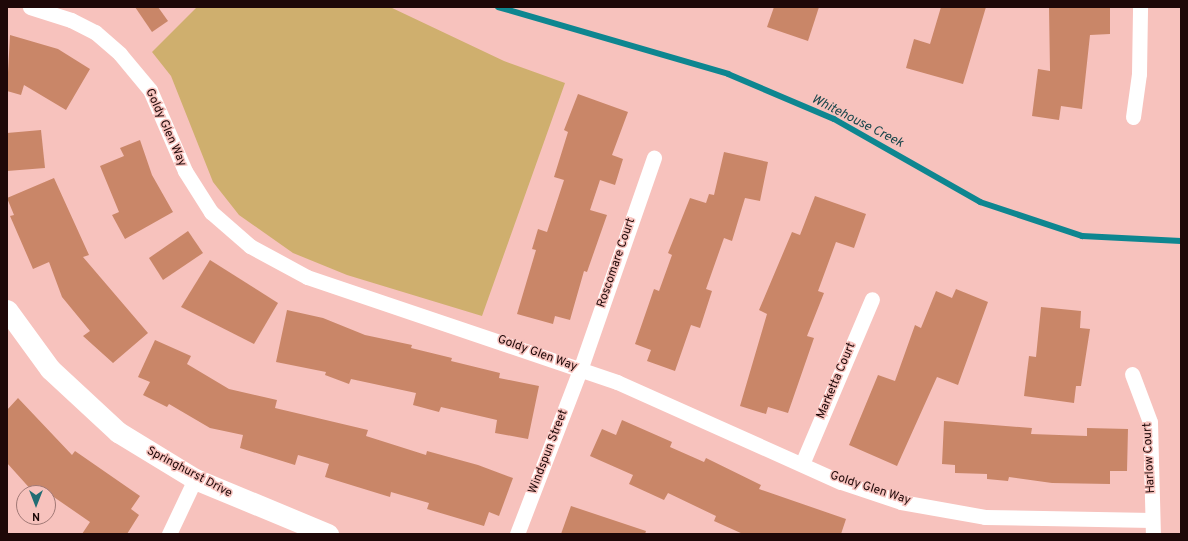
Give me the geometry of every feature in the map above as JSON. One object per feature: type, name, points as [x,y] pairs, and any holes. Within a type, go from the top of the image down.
[{"type":"street","name":"Goldy Glen Way","points":[[30,7],[71,20],[95,32],[120,54],[150,90],[185,171],[211,212],[250,246],[307,277],[580,370],[668,402],[841,482],[901,502],[985,516],[1152,527]]},
{"type":"street","points":[[1133,117],[1139,74],[1140,7]]},
{"type":"street","name":"Roscomare Court","points":[[580,370],[654,157]]},
{"type":"street","name":"Marketta Court","points":[[802,464],[872,299]]},
{"type":"street","name":"Springhurst Drive","points":[[7,310],[35,351],[82,402],[150,454],[196,478],[328,534]]},
{"type":"street","name":"Windspun Street","points":[[517,534],[580,370]]},
{"type":"street","name":"Harlow Court","points":[[1132,374],[1150,422],[1152,527]]},
{"type":"street","points":[[169,534],[196,478]]},
{"type":"shaded area","points":[[197,7],[390,7],[504,61],[565,83],[482,316],[347,275],[293,253],[239,215],[213,182],[171,76],[152,52]]},
{"type":"building","points":[[135,7],[158,7],[168,21],[152,32]]},
{"type":"building","points":[[774,7],[819,7],[808,41],[767,27]]},
{"type":"building","points":[[941,7],[986,7],[963,84],[906,68],[914,39],[930,44]]},
{"type":"building","points":[[1049,7],[1110,7],[1110,34],[1090,35],[1082,109],[1061,106],[1059,120],[1032,116],[1038,69],[1050,71]]},
{"type":"building","points":[[10,35],[58,49],[90,69],[66,110],[24,85],[21,95],[7,91]]},
{"type":"building","points":[[578,94],[628,112],[612,155],[623,159],[615,185],[600,180],[590,210],[607,215],[587,272],[584,271],[570,320],[555,316],[553,324],[517,314],[536,250],[532,249],[538,229],[547,232],[564,180],[554,177],[568,132],[564,130]]},
{"type":"building","points":[[41,130],[45,168],[7,171],[7,133]]},
{"type":"building","points":[[140,140],[152,175],[173,212],[125,239],[112,215],[119,212],[100,166],[124,156],[120,148]]},
{"type":"building","points":[[724,152],[768,162],[760,201],[745,198],[732,241],[724,238],[706,289],[712,291],[700,328],[691,325],[675,371],[647,361],[651,350],[635,344],[654,289],[659,291],[672,255],[668,253],[690,198],[706,203],[709,194],[714,195]]},
{"type":"building","points":[[54,178],[89,255],[83,257],[148,333],[113,363],[83,336],[90,331],[62,297],[49,262],[33,269],[10,216],[14,215],[7,198]]},
{"type":"building","points":[[815,196],[866,214],[854,248],[836,242],[818,291],[824,293],[807,336],[814,338],[788,413],[768,407],[766,414],[740,406],[767,314],[759,310],[792,232],[800,235]]},
{"type":"building","points":[[188,231],[203,253],[163,280],[149,258]]},
{"type":"building","points":[[210,260],[278,303],[254,344],[181,307]]},
{"type":"building","points":[[956,289],[988,302],[958,385],[937,377],[897,466],[849,445],[878,375],[895,381],[915,325],[921,328],[936,291],[952,298]]},
{"type":"building","points":[[1041,307],[1081,311],[1080,328],[1090,329],[1081,386],[1076,386],[1074,403],[1024,396],[1029,356],[1036,357]]},
{"type":"building","points":[[287,310],[323,318],[365,335],[412,345],[411,348],[452,358],[451,361],[500,373],[499,378],[539,386],[528,439],[495,433],[497,420],[441,407],[439,412],[413,405],[416,393],[351,379],[349,384],[325,375],[326,372],[276,362]]},
{"type":"building","points":[[155,340],[191,356],[187,364],[229,389],[277,400],[275,408],[368,430],[366,436],[426,455],[427,451],[478,465],[513,478],[499,516],[489,512],[484,526],[427,509],[429,503],[391,492],[390,497],[325,477],[329,464],[298,455],[295,465],[240,448],[243,435],[210,428],[169,404],[167,407],[143,395],[150,382],[138,377]]},
{"type":"building","points":[[18,398],[72,455],[75,451],[140,496],[131,509],[139,515],[127,534],[82,534],[90,522],[56,499],[56,485],[27,485],[7,463],[7,410]]},
{"type":"building","points":[[622,420],[672,442],[670,447],[704,462],[706,458],[761,485],[759,489],[846,519],[841,534],[743,534],[714,521],[716,516],[668,493],[664,500],[629,484],[633,475],[590,456],[602,429],[616,435]]},
{"type":"building","points":[[944,421],[1032,428],[1031,434],[1087,436],[1087,428],[1128,429],[1127,471],[1110,471],[1110,484],[1052,483],[1009,477],[1008,481],[987,479],[987,474],[955,473],[955,465],[942,464]]},
{"type":"building","points":[[571,506],[646,531],[645,534],[561,534]]},
{"type":"waterway","name":"Whitehouse Creek","points":[[498,7],[728,74],[834,119],[980,202],[1082,236],[1181,241]]}]
